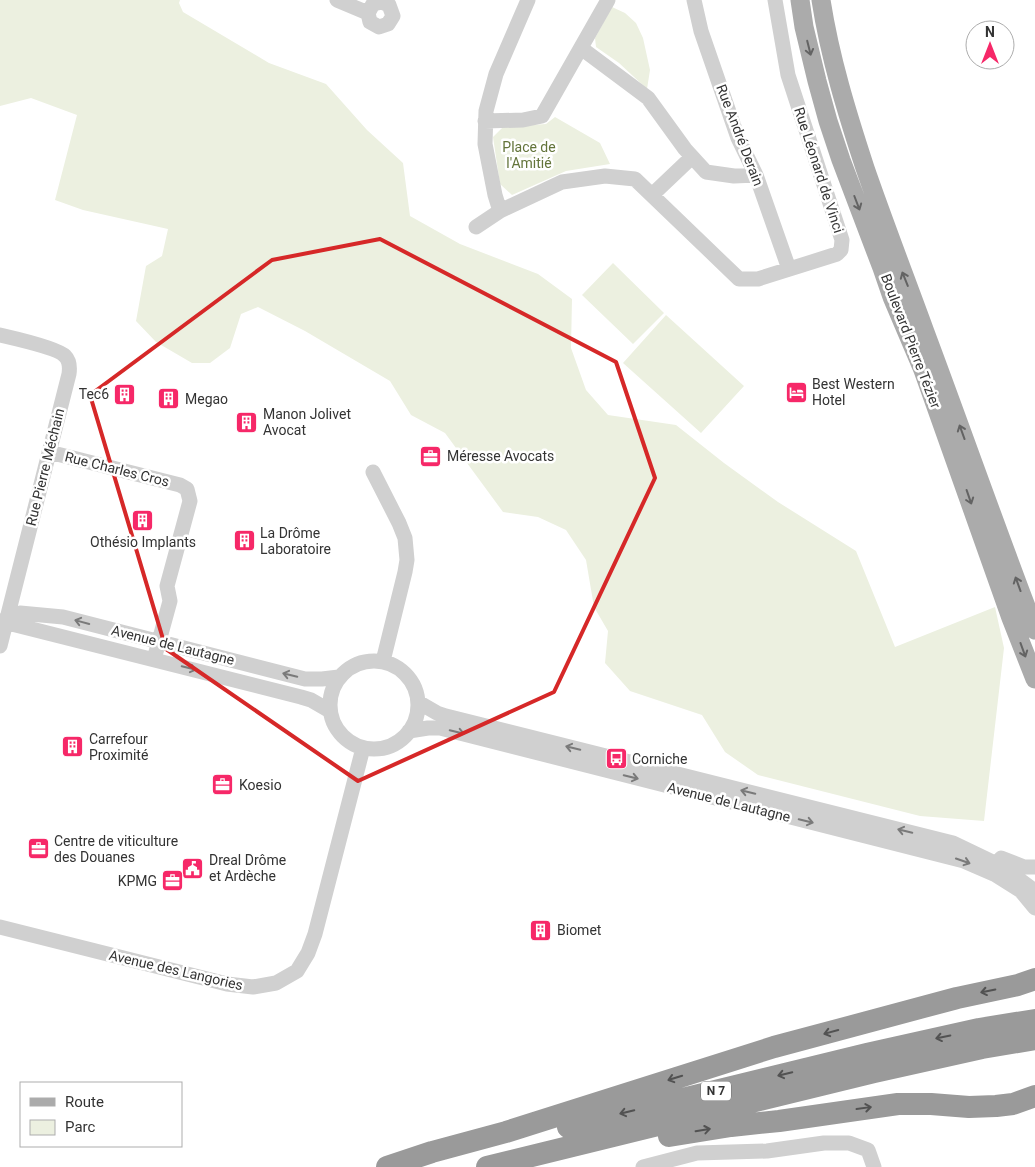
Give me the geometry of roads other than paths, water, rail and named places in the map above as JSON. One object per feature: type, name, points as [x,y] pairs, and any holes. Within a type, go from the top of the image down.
[{"type":"highway","points":[[387,1167],[432,1152],[506,1132],[774,1047],[957,998],[1018,985],[1035,979]]},
{"type":"highway","name":"N 7","points":[[408,1167],[867,1054],[979,1029],[1031,1030]]},
{"type":"highway","name":"N 7","points":[[493,1165],[874,1072],[982,1048],[1031,1030]]},
{"type":"highway","points":[[996,1106],[1035,1091]]},
{"type":"highway","points":[[493,1165],[731,1126],[898,1104],[996,1106],[1014,1104],[1035,1096]]},
{"type":"main road","name":"Boulevard Pierre Tézier","points":[[800,0],[804,27],[817,81],[841,160],[892,298],[924,370],[1011,618],[1035,679]]},
{"type":"main road","name":"Boulevard Pierre Tézier","points":[[821,0],[824,24],[836,76],[861,155],[902,273],[931,346],[1035,630]]},
{"type":"street","points":[[337,0],[368,13]]},
{"type":"street","points":[[500,211],[485,144],[486,111],[496,74],[528,0]]},
{"type":"street","points":[[485,121],[523,120],[542,116],[608,0]]},
{"type":"street","name":"Rue André Derain","points":[[694,0],[701,31],[738,138],[756,175],[789,269]]},
{"type":"street","name":"Rue Léonard de Vinci","points":[[476,227],[500,211],[562,182],[605,176],[635,179],[739,279],[758,279],[838,254],[841,250],[842,240],[788,75],[776,0]]},
{"type":"street","points":[[391,2],[393,16],[388,24],[379,27],[370,22],[368,13],[373,4],[391,2]]},
{"type":"street","points":[[581,48],[648,98],[685,149],[706,172],[734,176],[756,175]]},
{"type":"street","points":[[652,195],[692,157]]},
{"type":"street","name":"Rue Pierre Méchain","points":[[0,335],[59,352],[68,360],[70,367],[0,646]]},
{"type":"street","name":"Rue Charles Cros","points":[[49,452],[180,485],[187,489],[190,502],[167,586],[170,601],[154,660]]},
{"type":"street","points":[[373,472],[399,523],[407,548],[405,572],[383,661]]},
{"type":"street","name":"Avenue de Lautagne","points":[[5,620],[20,613],[63,617],[305,679],[338,677]]},
{"type":"street","name":"Avenue de Lautagne","points":[[5,620],[301,697],[311,700],[330,711]]},
{"type":"street","points":[[373,660],[383,661],[392,664],[408,676],[417,693],[418,712],[409,731],[400,741],[388,747],[376,749],[363,748],[353,744],[341,734],[332,721],[330,711],[331,693],[338,677],[354,665],[373,660]]},
{"type":"street","name":"Avenue de Lautagne","points":[[418,702],[446,716],[953,842],[1001,866],[1035,891]]},
{"type":"street","name":"Avenue de Lautagne","points":[[409,731],[440,728],[964,861],[994,874],[1021,891],[1035,908]]},
{"type":"street","name":"Avenue des Langories","points":[[0,928],[227,984],[253,987],[276,983],[297,971],[308,953],[315,934],[363,748]]},
{"type":"street","points":[[953,842],[965,842],[1024,867],[1035,867]]},
{"type":"street","points":[[643,1167],[698,1153],[767,1151],[824,1143],[849,1143],[868,1150],[874,1167]]},
{"type":"place","name":"Best Western Hotel","points":[[796,392]]},
{"type":"place","name":"Tec6","points":[[125,394]]},
{"type":"place","name":"Megao","points":[[169,399]]},
{"type":"place","name":"Manon Jolivet Avocat","points":[[247,422]]},
{"type":"place","name":"Méresse Avocats","points":[[431,456]]},
{"type":"place","name":"Othésio Implants","points":[[143,520]]},
{"type":"place","name":"La Drôme Laboratoire","points":[[244,541]]},
{"type":"place","name":"Carrefour Proximité","points":[[73,747]]},
{"type":"place","name":"Corniche","points":[[616,759]]},
{"type":"place","name":"Koesio","points":[[223,785]]},
{"type":"place","name":"Centre de viticulture des Douanes","points":[[38,849]]},
{"type":"place","name":"Dreal Drôme et Ardèche","points":[[193,868]]},
{"type":"place","name":"KPMG","points":[[173,881]]},
{"type":"place","name":"Biomet","points":[[541,930]]},
{"type":"park label","name":"Place de l'Amitié","points":[[529,156]]}]
